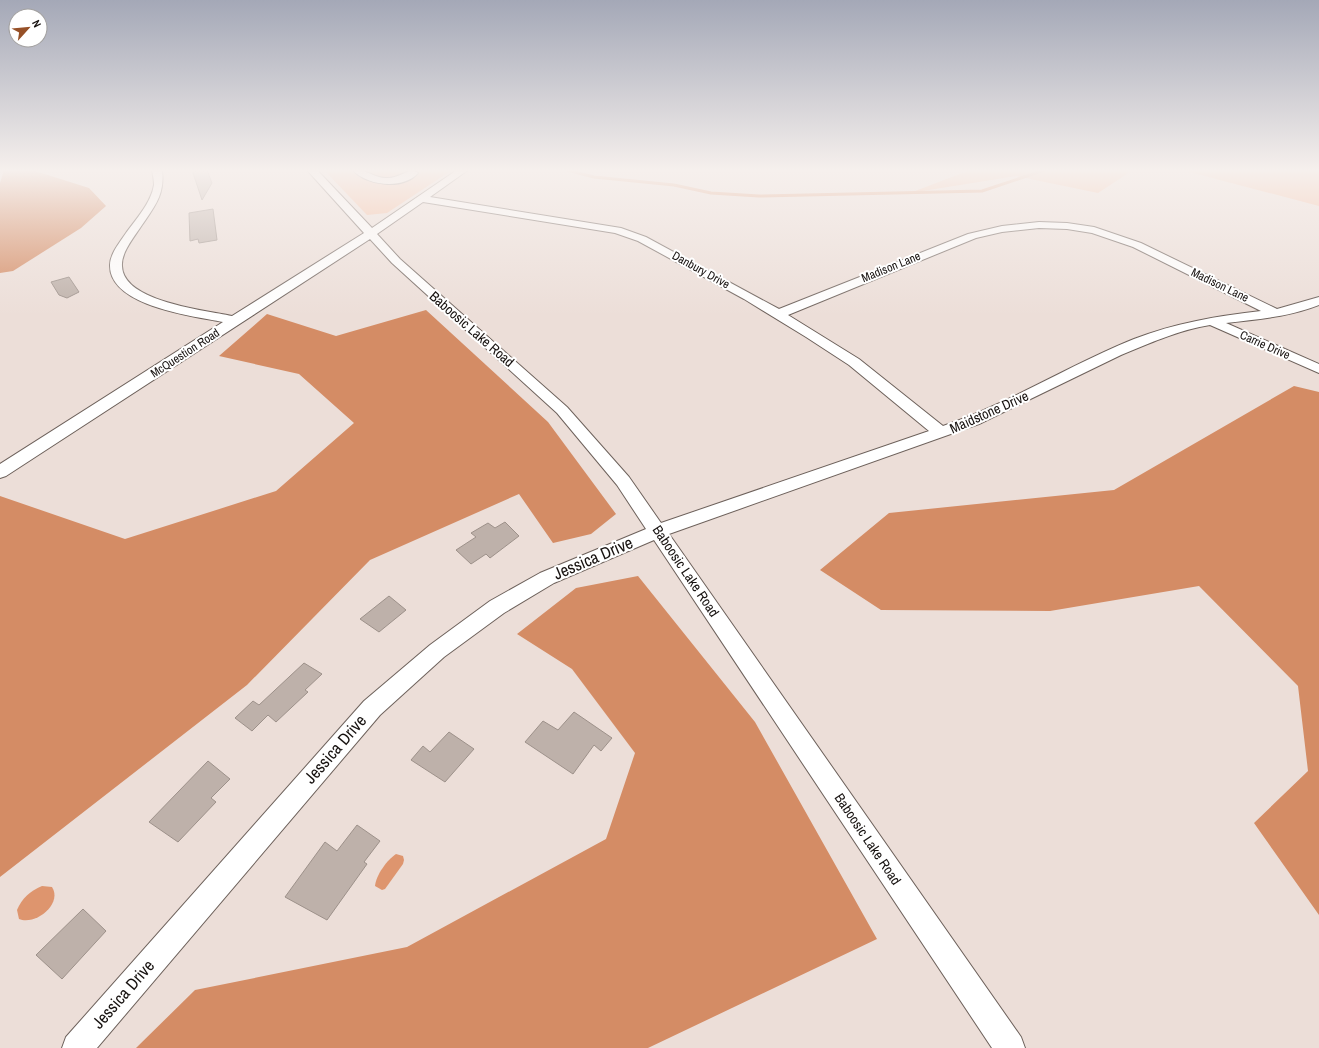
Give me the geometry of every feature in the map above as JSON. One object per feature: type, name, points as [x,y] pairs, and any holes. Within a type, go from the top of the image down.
[{"type":"street","points":[[140,219],[121,248],[116,260],[114,271],[119,282],[130,291],[145,299],[234,320]]},
{"type":"street","name":"Baboosic Lake Road","points":[[356,219],[414,279],[496,349],[562,410],[587,437],[618,475],[659,531],[1010,1048]]},
{"type":"street","points":[[370,234],[392,219]]},
{"type":"street","name":"Danbury Drive","points":[[547,219],[617,230],[642,239],[674,255],[778,314],[854,362],[941,433]]},
{"type":"street","name":"Madison Lane","points":[[778,314],[972,236],[1002,229],[1039,225],[1080,227],[1137,245],[1276,313]]},
{"type":"street","name":"McQuestion Road","points":[[0,472],[234,320],[370,234]]},
{"type":"street","name":"Maidstone Drive","points":[[659,531],[941,433],[1014,404],[1067,375],[1144,340],[1211,321],[1276,313],[1308,306],[1319,301]]},
{"type":"street","name":"Carrie Drive","points":[[1211,321],[1319,369]]},
{"type":"street","name":"Jessica Drive","points":[[77,1048],[340,743],[372,708],[406,678],[468,628],[524,591],[574,566],[659,531]]},
{"type":"shaded area","points":[[0,219],[91,219],[81,228],[13,271],[0,273]]},
{"type":"shaded area","points":[[426,310],[548,422],[616,514],[591,534],[553,543],[519,494],[370,560],[247,685],[0,877],[0,496],[125,539],[276,491],[354,423],[299,374],[219,356],[267,314],[336,336]]},
{"type":"shaded area","points":[[1294,386],[1319,392],[1319,915],[1254,823],[1308,771],[1298,686],[1199,586],[1050,611],[881,610],[820,570],[889,513],[1114,490]]},
{"type":"shaded area","points":[[638,576],[755,722],[877,939],[648,1048],[136,1048],[195,990],[407,947],[606,839],[635,753],[572,669],[517,634],[576,588]]},
{"type":"shaded area","points":[[396,854],[403,856],[403,864],[385,889],[382,890],[375,886],[377,877],[386,864]]},
{"type":"shaded area","points":[[42,886],[52,887],[54,900],[51,906],[46,912],[32,919],[19,919],[17,910],[21,902],[30,893]]},
{"type":"building","points":[[189,219],[214,219],[217,240],[199,243],[198,239],[190,241]]},
{"type":"building","points":[[69,277],[79,292],[67,298],[59,295],[51,282]]},
{"type":"building","points":[[505,522],[519,536],[490,558],[486,554],[471,564],[456,550],[476,537],[471,533],[488,523],[495,528]]},
{"type":"building","points":[[389,596],[406,610],[379,632],[360,619]]},
{"type":"building","points":[[304,663],[322,674],[305,690],[308,692],[276,722],[268,715],[252,731],[235,718],[253,701],[259,705]]},
{"type":"building","points":[[574,712],[612,738],[601,751],[594,745],[573,774],[525,742],[543,721],[558,730]]},
{"type":"building","points":[[449,732],[474,749],[445,782],[411,760],[423,746],[430,752]]},
{"type":"building","points":[[208,761],[230,779],[211,798],[216,802],[178,842],[149,822]]},
{"type":"building","points":[[357,825],[380,841],[364,862],[367,864],[327,920],[285,897],[325,842],[337,851]]},
{"type":"building","points":[[83,909],[106,931],[62,979],[36,955]]}]
